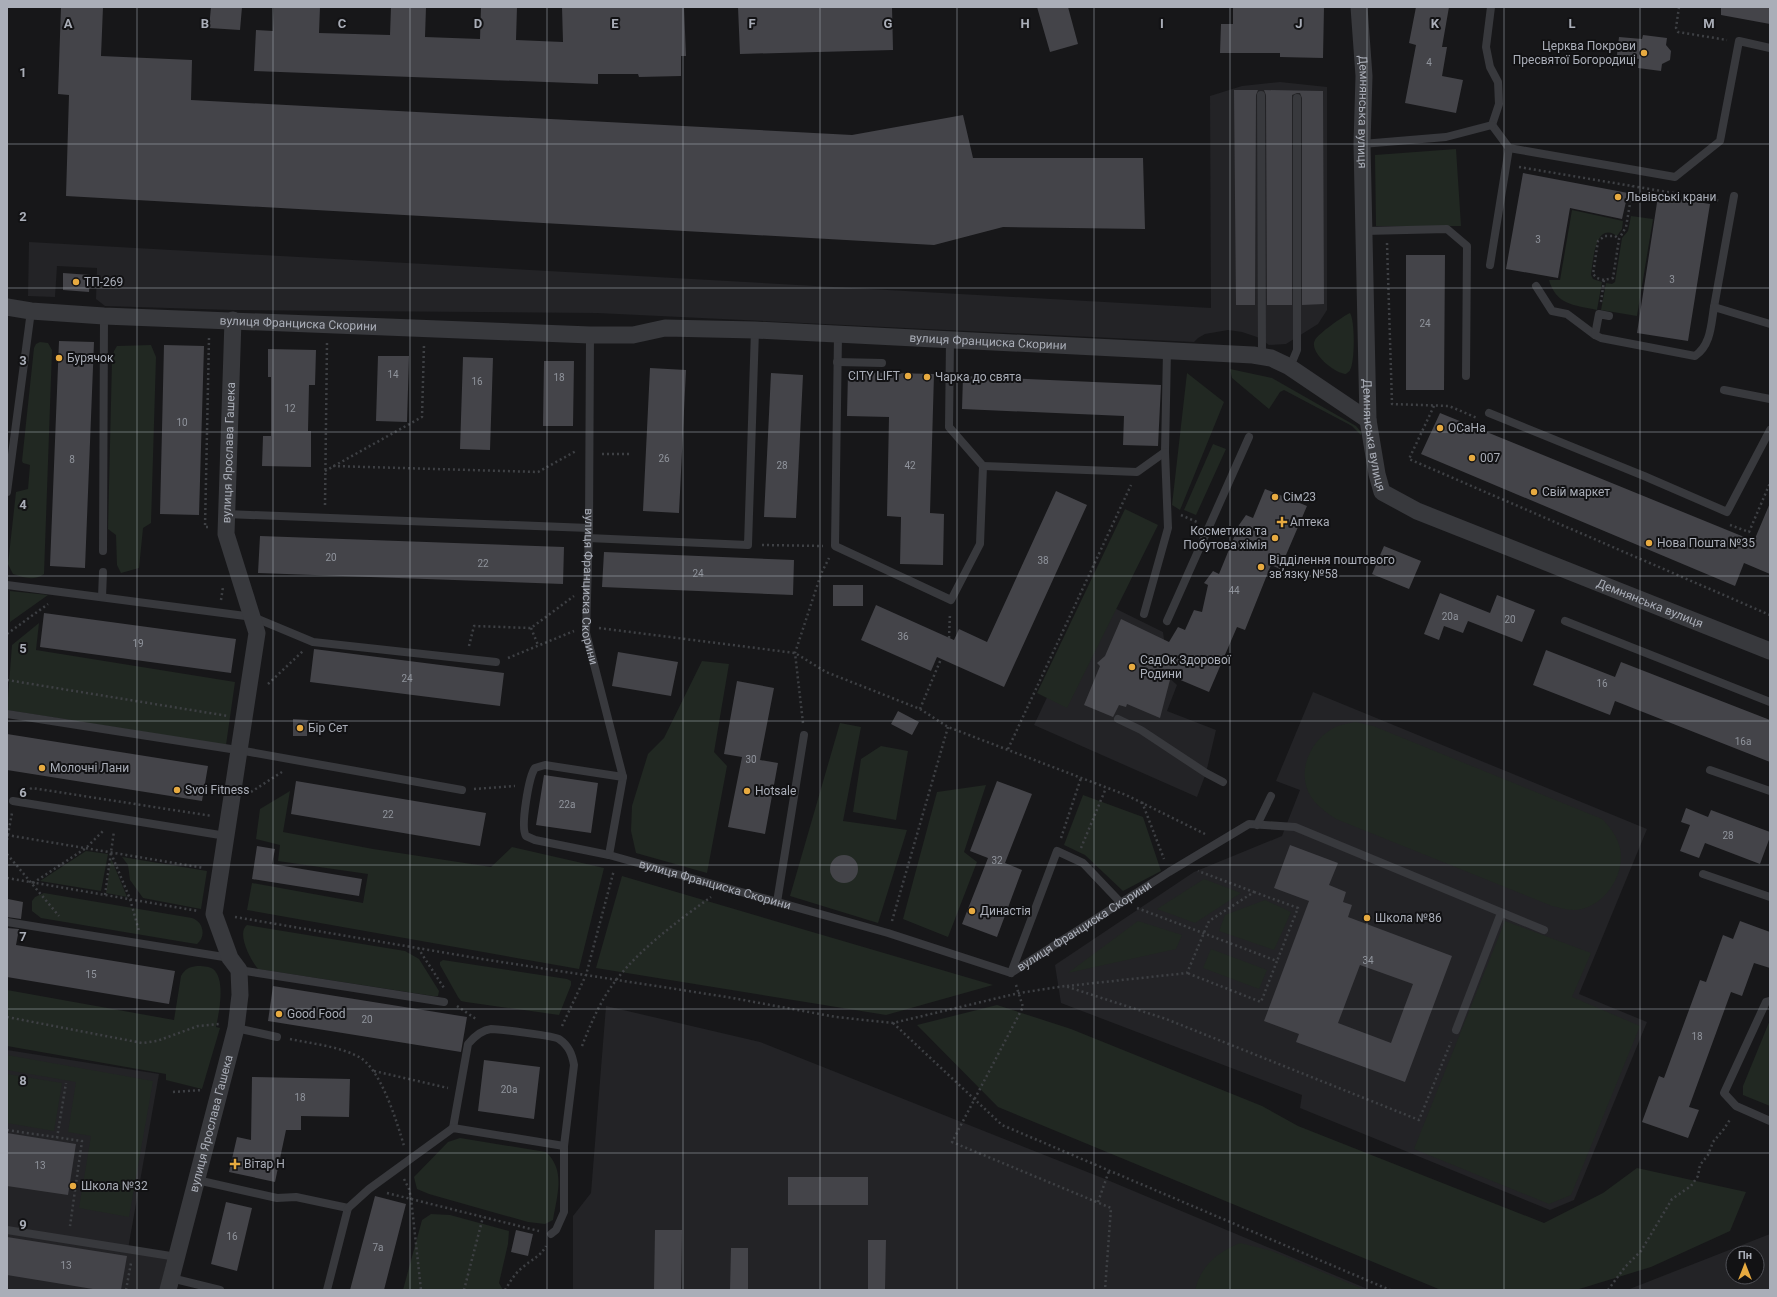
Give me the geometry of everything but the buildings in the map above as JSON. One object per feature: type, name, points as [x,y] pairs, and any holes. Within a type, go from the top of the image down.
[{"type":"street","name":"Демнянська вулиця","points":[[1359,7],[1364,76],[1362,144],[1368,420],[1377,474],[1382,492],[1417,511],[1770,651]]},
{"type":"street","name":"вулиця Франциска Скорини","points":[[7,307],[31,311],[104,316],[590,335],[633,335],[665,328],[755,330],[1262,356],[1277,360],[1290,367],[1368,420]]},
{"type":"street","name":"вулиця Ярослава Гашека","points":[[170,1284],[197,1180],[230,1026],[240,994],[235,964],[214,914],[258,633],[226,534],[233,320]]},
{"type":"lane","points":[[1491,7],[1486,47],[1490,68],[1498,82],[1499,104],[1492,126]]},
{"type":"lane","points":[[1492,126],[1509,148],[1674,177],[1720,141],[1739,41],[1770,48]]},
{"type":"lane","points":[[1261,95],[1262,356]]},
{"type":"lane","points":[[1290,367],[1296,350],[1296,98]]},
{"type":"lane","points":[[1362,144],[1446,137],[1492,126]]},
{"type":"lane","points":[[1490,265],[1509,148]]},
{"type":"lane","points":[[1536,286],[1552,311],[1567,314],[1601,338],[1695,356],[1707,345],[1733,200]]},
{"type":"lane","points":[[1365,231],[1447,229],[1466,246],[1466,376]]},
{"type":"lane","points":[[1714,307],[1770,324]]},
{"type":"lane","points":[[7,492],[31,311]]},
{"type":"lane","points":[[1595,334],[1599,314],[1609,316]]},
{"type":"lane","points":[[103,551],[104,316]]},
{"type":"lane","points":[[588,538],[748,545],[755,330]]},
{"type":"lane","name":"вулиця Франциска Скорини","points":[[590,335],[589,528],[586,633],[623,777],[613,856],[888,933],[1011,973],[1169,872],[1249,824],[1295,827],[1544,930]]},
{"type":"lane","points":[[838,335],[835,546],[951,600],[980,544],[983,466],[949,427],[950,340]]},
{"type":"lane","points":[[1144,614],[1168,528],[1165,452],[1167,350]]},
{"type":"lane","points":[[837,362],[882,363]]},
{"type":"lane","points":[[1724,390],[1770,399]]},
{"type":"lane","points":[[1489,413],[1728,512],[1770,430]]},
{"type":"lane","points":[[1167,621],[1249,437]]},
{"type":"lane","points":[[983,466],[1137,472],[1165,452]]},
{"type":"lane","points":[[226,514],[589,528]]},
{"type":"lane","points":[[102,597],[103,572]]},
{"type":"lane","points":[[7,585],[253,617],[313,642],[496,662]]},
{"type":"lane","points":[[1565,621],[1770,702]]},
{"type":"lane","points":[[7,714],[240,751],[462,790]]},
{"type":"lane","points":[[1118,719],[1141,730],[1206,773],[1223,782]]},
{"type":"lane","points":[[777,902],[804,735]]},
{"type":"lane","points":[[613,856],[536,840],[526,836],[523,826],[529,785],[533,771],[540,766],[545,765],[623,777]]},
{"type":"lane","points":[[1710,770],[1770,792]]},
{"type":"lane","points":[[1257,825],[1271,796]]},
{"type":"lane","points":[[13,801],[226,836]]},
{"type":"lane","points":[[1011,973],[1056,851],[1083,863],[1121,903]]},
{"type":"lane","points":[[1703,874],[1770,897]]},
{"type":"lane","points":[[1456,1030],[1501,913]]},
{"type":"lane","points":[[7,922],[143,944],[235,964],[444,1002]]},
{"type":"lane","points":[[1770,1001],[1766,1002],[1724,1093],[1736,1106],[1770,1121]]},
{"type":"lane","points":[[230,1026],[277,1037]]},
{"type":"lane","points":[[327,1290],[348,1208],[369,1189],[453,1128],[468,1044],[480,1033],[492,1029],[557,1038],[568,1046],[572,1054],[574,1065],[564,1146],[564,1212],[556,1230],[551,1234]]},
{"type":"lane","points":[[453,1128],[564,1146]]},
{"type":"lane","points":[[197,1180],[277,1198],[296,1197],[348,1208]]},
{"type":"lane","points":[[7,1230],[177,1257]]},
{"type":"lane","points":[[170,1284],[220,1290]]},
{"type":"path","points":[[1679,7],[1676,28],[1678,32],[1739,41]]},
{"type":"path","points":[[1506,165],[1633,186],[1733,200]]},
{"type":"path","points":[[1619,239],[1615,236],[1605,236],[1598,241],[1593,274],[1597,278],[1604,280],[1613,278],[1619,239],[1626,227],[1633,186]]},
{"type":"path","points":[[1387,230],[1392,404],[1434,406],[1409,459],[1770,615]]},
{"type":"path","points":[[1599,314],[1604,280]]},
{"type":"path","points":[[204,527],[210,331]]},
{"type":"path","points":[[325,471],[422,417],[424,343]]},
{"type":"path","points":[[325,495],[327,348]]},
{"type":"path","points":[[333,466],[538,472],[589,445]]},
{"type":"path","points":[[589,454],[630,454]]},
{"type":"path","points":[[1008,749],[1137,472]]},
{"type":"path","points":[[748,545],[835,546],[821,574],[795,653],[804,735]]},
{"type":"path","points":[[467,659],[474,626],[531,628],[587,587]]},
{"type":"path","points":[[7,634],[64,592]]},
{"type":"path","points":[[949,638],[951,600]]},
{"type":"path","points":[[496,662],[586,626],[795,653],[826,672],[920,709],[948,727],[1142,802],[1220,842]]},
{"type":"path","points":[[531,628],[538,645]]},
{"type":"path","points":[[263,688],[313,642]]},
{"type":"path","points":[[920,709],[941,659]]},
{"type":"path","points":[[7,680],[234,717]]},
{"type":"path","points":[[888,933],[948,727]]},
{"type":"path","points":[[249,793],[299,761]]},
{"type":"path","points":[[1056,851],[1081,778]]},
{"type":"path","points":[[462,790],[529,785]]},
{"type":"path","points":[[1076,859],[1106,788]]},
{"type":"path","points":[[104,895],[117,801]]},
{"type":"path","points":[[1142,802],[1169,872]]},
{"type":"path","points":[[7,840],[12,812]]},
{"type":"path","points":[[32,883],[86,848],[115,818]]},
{"type":"path","points":[[7,835],[210,869]]},
{"type":"path","points":[[111,852],[130,899],[143,944]]},
{"type":"path","points":[[7,854],[72,933]]},
{"type":"path","points":[[557,1038],[586,975],[613,856]]},
{"type":"path","points":[[231,916],[418,948],[727,997],[836,1017],[893,1023],[1019,993],[1065,986],[1187,973],[1261,1002],[1298,908],[1181,865]]},
{"type":"path","points":[[7,878],[203,911]]},
{"type":"path","points":[[574,1065],[601,1003],[616,980],[632,962],[684,916],[725,888]]},
{"type":"path","points":[[1187,973],[1209,921],[1254,892]]},
{"type":"path","points":[[1121,903],[1277,961]]},
{"type":"path","points":[[418,948],[446,992]]},
{"type":"path","points":[[1011,973],[1024,1007],[952,1142],[1111,1208],[1106,1290]]},
{"type":"path","points":[[1065,986],[1166,1019],[1419,1120],[1456,1030]]},
{"type":"path","points":[[454,1004],[492,1029]]},
{"type":"path","points":[[7,1017],[142,1043],[157,1041],[198,1026],[230,1026]]},
{"type":"path","points":[[893,1023],[1002,1125],[1390,1290]]},
{"type":"path","points":[[277,1037],[346,1052],[360,1058],[374,1071],[392,1111],[409,1160]]},
{"type":"path","points":[[374,1071],[460,1090]]},
{"type":"path","points":[[57,1138],[66,1083]]},
{"type":"path","points":[[173,1092],[208,1089]]},
{"type":"path","points":[[1608,1290],[1625,1267],[1641,1250],[1672,1199],[1691,1186],[1698,1176],[1700,1165],[1708,1155],[1713,1142],[1729,1123],[1736,1106]]},
{"type":"path","points":[[7,1130],[82,1141],[68,1240]]},
{"type":"path","points":[[398,1168],[412,1198],[421,1290]]},
{"type":"path","points":[[1098,1202],[1109,1171]]},
{"type":"path","points":[[369,1189],[412,1198],[551,1234],[541,1254],[517,1272],[505,1290]]},
{"type":"path","points":[[464,1290],[484,1217]]},
{"type":"path","points":[[126,1290],[133,1250]]},
{"type":"shaded area","points":[[1280,82],[1327,87],[1327,310],[1318,324],[1286,344],[1269,345],[1257,337],[1242,332],[1228,330],[1205,334],[1194,342],[597,313],[233,310],[105,306],[96,299],[97,268],[57,266],[55,297],[28,296],[29,242],[1211,308],[1210,96],[1242,86]]},
{"type":"shaded area","points":[[1456,149],[1461,226],[1376,226],[1375,155]]},
{"type":"shaded area","points":[[1572,210],[1623,221],[1622,229],[1617,236],[1610,233],[1604,234],[1596,245],[1591,275],[1593,279],[1602,282],[1597,310],[1574,305],[1561,299],[1556,295],[1549,280],[1560,280]]},
{"type":"shaded area","points":[[1631,216],[1653,219],[1637,316],[1601,310],[1606,283],[1612,284],[1615,282],[1622,238],[1628,231]]},
{"type":"shaded area","points":[[1350,313],[1354,332],[1354,350],[1352,366],[1346,374],[1341,373],[1324,362],[1315,350],[1314,345],[1317,337]]},
{"type":"shaded area","points":[[40,342],[48,343],[52,350],[44,574],[37,578],[29,578],[13,574],[8,564],[16,492],[28,489],[30,465],[23,463],[22,461],[34,348],[36,344]]},
{"type":"shaded area","points":[[151,345],[156,357],[151,523],[143,528],[139,568],[121,573],[117,565],[116,535],[108,529],[112,360],[117,346]]},
{"type":"shaded area","points":[[1230,369],[1272,378],[1356,426],[1361,432],[1361,435],[1352,426],[1284,390],[1280,392],[1269,409],[1232,378]]},
{"type":"shaded area","points":[[1187,373],[1224,402],[1180,510],[1172,505]]},
{"type":"shaded area","points":[[1213,444],[1226,449],[1196,515],[1184,510]]},
{"type":"shaded area","points":[[1125,509],[1158,525],[1067,708],[1037,693]]},
{"type":"shaded area","points":[[10,591],[48,595],[10,622]]},
{"type":"shaded area","points":[[1094,598],[1163,632],[1168,670],[1166,675],[1177,685],[1167,711],[1216,730],[1206,773],[1197,797],[1034,725]]},
{"type":"shaded area","points":[[39,623],[36,650],[235,682],[226,745],[7,710],[12,645]]},
{"type":"shaded area","points":[[702,661],[729,664],[714,752],[727,766],[707,873],[636,853],[631,831],[632,806],[648,754],[664,738]]},
{"type":"shaded area","name":"Школа №86","points":[[1313,692],[1647,829],[1579,994],[1647,1022],[1574,1200],[1550,1210],[1300,1108],[1302,1095],[1061,1003],[1055,965],[1194,872],[1282,836],[1300,790],[1276,781]]},
{"type":"shaded area","points":[[1356,722],[1373,726],[1602,819],[1613,832],[1620,848],[1621,858],[1619,869],[1616,879],[1610,889],[1603,898],[1584,908],[1570,910],[1552,906],[1336,819],[1320,807],[1311,797],[1306,787],[1305,766],[1313,746],[1328,731],[1344,724]]},
{"type":"shaded area","points":[[840,723],[861,727],[843,821],[907,830],[878,923],[790,896]]},
{"type":"shaded area","points":[[881,746],[908,751],[896,820],[853,812],[861,759]]},
{"type":"shaded area","points":[[986,785],[964,852],[977,862],[948,937],[903,919],[937,792]]},
{"type":"shaded area","points":[[290,791],[283,832],[373,849],[491,867],[512,847],[604,868],[579,969],[247,910],[252,883],[363,903],[368,874],[278,861],[280,845],[256,839],[260,809]]},
{"type":"shaded area","points":[[1083,795],[1143,817],[1161,871],[1123,891],[1085,855],[1064,845]]},
{"type":"shaded area","points":[[86,851],[108,854],[101,891],[40,881]]},
{"type":"shaded area","points":[[122,857],[207,871],[201,909],[143,898],[130,880],[128,865]]},
{"type":"shaded area","points":[[111,858],[127,897],[106,893]]},
{"type":"shaded area","points":[[622,876],[993,985],[886,1015],[596,968]]},
{"type":"shaded area","points":[[1204,879],[1241,893],[1195,923],[1157,909]]},
{"type":"shaded area","points":[[44,893],[192,918],[201,926],[203,934],[202,938],[197,944],[41,918],[32,911],[32,901],[35,897]]},
{"type":"shaded area","points":[[1265,900],[1291,912],[1274,950],[1219,931],[1225,915]]},
{"type":"shaded area","points":[[1138,921],[1182,935],[1176,949],[1068,973]]},
{"type":"shaded area","points":[[1505,921],[1591,953],[1572,997],[1640,1026],[1571,1195],[1549,1204],[1414,1149]]},
{"type":"shaded area","points":[[247,925],[405,951],[419,959],[439,991],[438,996],[258,969],[249,954],[244,940],[244,929]]},
{"type":"shaded area","points":[[1211,949],[1267,970],[1259,989],[1203,968]]},
{"type":"shaded area","points":[[443,960],[567,979],[571,981],[571,985],[559,1015],[466,1002],[461,1001],[458,997],[440,965],[440,962]]},
{"type":"shaded area","points":[[197,966],[213,969],[217,974],[220,988],[220,1005],[216,1027],[220,1028],[202,1089],[166,1080],[166,1074],[7,1046],[7,990],[174,1020],[181,976],[188,969]]},
{"type":"shaded area","points":[[997,1005],[1071,1029],[1262,1106],[1298,1126],[1544,1223],[1603,1193],[1637,1168],[1746,1192],[1730,1231],[1651,1267],[1576,1290],[1441,1290],[998,1107],[917,1025]]},
{"type":"shaded area","points":[[606,1006],[760,1042],[1105,1179],[1370,1290],[573,1290],[573,1216],[591,1193]]},
{"type":"shaded area","points":[[1770,1020],[1770,1106],[1743,1095],[1743,1086]]},
{"type":"shaded area","name":"Школа №32","points":[[7,1050],[159,1074],[128,1249],[168,1256],[160,1290],[7,1290]]},
{"type":"shaded area","points":[[7,1055],[153,1081],[129,1217],[79,1208],[91,1136],[68,1132],[76,1082],[7,1070]]},
{"type":"shaded area","points":[[7,1074],[62,1083],[54,1131],[7,1123]]},
{"type":"shaded area","points":[[460,1138],[546,1152],[552,1159],[558,1175],[558,1193],[553,1220],[545,1224],[528,1222],[429,1194],[417,1189],[414,1177],[448,1142]]},
{"type":"shaded area","points":[[431,1214],[450,1215],[509,1231],[508,1244],[499,1283],[503,1290],[403,1290],[422,1220]]},
{"type":"shaded area","points":[[1770,1234],[1770,1290],[1627,1290],[1725,1252],[1725,1285],[1765,1285],[1765,1245],[1742,1245]]},
{"type":"shaded area","points":[[1240,1243],[1272,1251],[1365,1290],[1195,1290],[1201,1273],[1212,1260]]},
{"type":"place","name":"Церква Покрови Пресвятої Богородиці","points":[[1644,53]]},
{"type":"place","name":"Львівські крани","points":[[1618,197]]},
{"type":"place","name":"ТП-269","points":[[76,282]]},
{"type":"place","name":"Бурячок","points":[[59,358]]},
{"type":"place","name":"CITY LIFT","points":[[908,376]]},
{"type":"place","name":"Чарка до свята","points":[[927,377]]},
{"type":"place","name":"ОСаНа","points":[[1440,428]]},
{"type":"place","name":"007","points":[[1472,458]]},
{"type":"place","name":"Свій маркет","points":[[1534,492]]},
{"type":"place","name":"Сім23","points":[[1275,497]]},
{"type":"place","name":"Аптека","points":[[1282,522]]},
{"type":"place","name":"Косметика та Побутова хімія","points":[[1275,538]]},
{"type":"place","name":"Нова Пошта №35","points":[[1649,543]]},
{"type":"place","name":"Відділення поштового зв’язку №58","points":[[1261,567]]},
{"type":"place","name":"СадОк Здорової Родини","points":[[1132,667]]},
{"type":"place","name":"Бір Сет","points":[[300,728]]},
{"type":"place","name":"Молочні Лани","points":[[42,768]]},
{"type":"place","name":"Svoi Fitness","points":[[177,790]]},
{"type":"place","name":"Hotsale","points":[[747,791]]},
{"type":"place","name":"Династія","points":[[972,911]]},
{"type":"place","name":"Школа №86","points":[[1367,918]]},
{"type":"place","name":"Good Food","points":[[279,1014]]},
{"type":"place","name":"Вітар Н","points":[[235,1164]]},
{"type":"place","name":"Школа №32","points":[[73,1186]]}]
